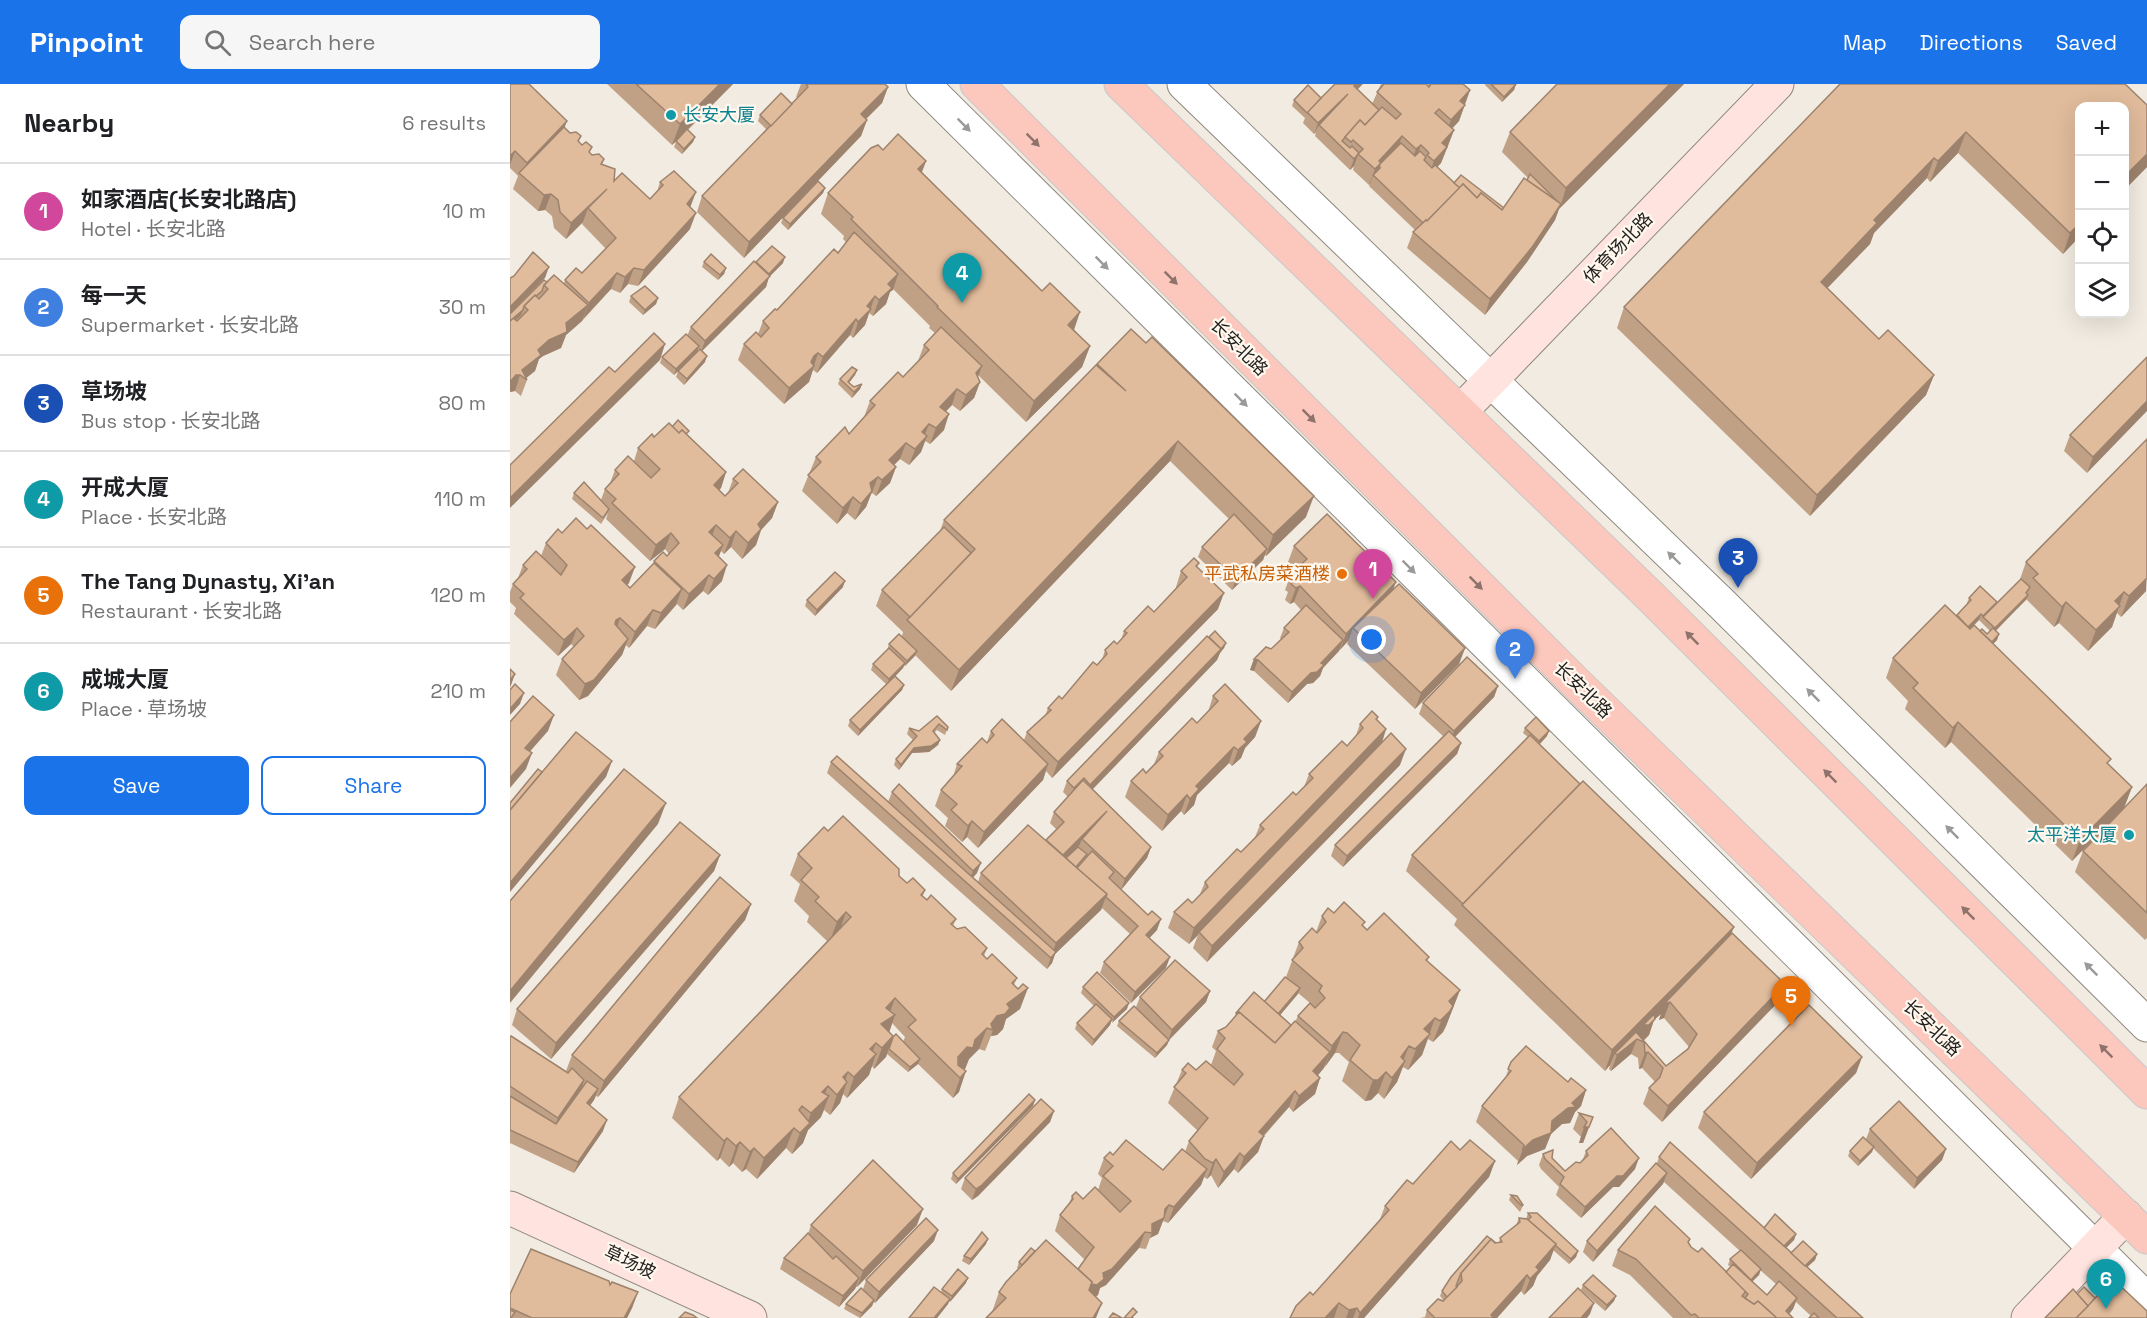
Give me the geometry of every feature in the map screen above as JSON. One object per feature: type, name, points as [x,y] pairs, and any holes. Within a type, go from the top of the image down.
[{"type":"main road","name":"长安北路","points":[[976,84],[1575,682],[2137,1226]]},
{"type":"main road","points":[[1121,84],[1652,598],[2147,1092]]},
{"type":"street","points":[[923,84],[2147,1300]]},
{"type":"street","points":[[1184,84],[1739,621],[2147,1025]]},
{"type":"street","name":"体育场北路","points":[[1460,412],[1777,84]]},
{"type":"street","name":"草场坡","points":[[510,1208],[750,1318]]},
{"type":"street","points":[[2028,1318],[2095,1249],[2137,1226]]},
{"type":"building","points":[[510,84],[529,84],[567,121],[527,163],[515,151],[510,156]]},
{"type":"building","points":[[636,84],[720,84],[680,124]]},
{"type":"building","points":[[806,84],[885,84],[888,87],[861,114],[867,120],[749,242],[702,196],[808,87]]},
{"type":"building","points":[[1335,84],[1356,84],[1354,86],[1379,110],[1365,125],[1360,120],[1342,141],[1359,153],[1354,159],[1319,125],[1348,94],[1318,123],[1307,112]]},
{"type":"building","points":[[1384,84],[1426,84],[1429,87],[1431,84],[1463,84],[1470,90],[1460,101],[1465,105],[1451,120],[1439,109],[1435,113],[1454,130],[1442,143],[1447,147],[1434,161],[1421,145],[1416,149],[1402,136],[1379,161],[1381,163],[1375,169],[1358,154],[1363,149],[1353,140],[1351,142],[1345,137],[1360,120],[1365,125],[1382,107],[1396,119],[1401,114],[1377,92]]},
{"type":"building","points":[[1491,84],[1516,84],[1504,97]]},
{"type":"building","points":[[1557,84],[1670,84],[1566,188],[1510,132]]},
{"type":"building","points":[[1840,84],[2125,84],[2147,105],[2147,154],[2129,172],[2129,102],[2075,102],[2075,228],[2070,233],[1966,132],[1938,161],[1934,158],[1874,220],[1877,223],[1821,282],[1879,339],[1888,330],[1934,375],[1817,495],[1624,307]]},
{"type":"building","points":[[1308,85],[1321,98],[1307,113],[1294,100]]},
{"type":"building","points":[[781,93],[792,104],[771,126],[760,115]]},
{"type":"building","points":[[564,127],[570,133],[576,132],[581,136],[578,141],[582,145],[586,142],[592,147],[589,152],[592,155],[599,154],[604,159],[601,164],[615,169],[614,181],[622,173],[650,199],[663,185],[660,182],[674,171],[696,192],[687,204],[696,213],[644,270],[634,268],[625,277],[617,273],[589,303],[565,280],[576,268],[582,273],[616,238],[588,208],[607,189],[571,223],[560,212],[558,200],[551,194],[544,195],[519,173]]},
{"type":"building","points":[[687,129],[695,137],[684,149],[676,141]]},
{"type":"building","points":[[898,134],[926,161],[918,169],[1042,291],[1050,283],[1080,312],[1068,325],[1090,346],[1034,401],[937,307],[828,193],[871,148],[878,145],[883,150]]},
{"type":"building","points":[[1401,143],[1415,156],[1420,151],[1426,157],[1424,160],[1432,168],[1435,165],[1460,188],[1423,223],[1373,175],[1380,168],[1380,164]]},
{"type":"building","points":[[1530,174],[1557,201],[1527,180]]},
{"type":"building","points":[[1461,175],[1504,208],[1502,210],[1481,193],[1477,198],[1463,184],[1460,188],[1454,183]]},
{"type":"building","points":[[1524,178],[1561,204],[1533,246],[1490,299],[1413,232],[1463,184],[1477,198],[1481,193],[1502,210]]},
{"type":"building","points":[[818,181],[825,188],[790,224],[783,218]]},
{"type":"building","points":[[854,232],[898,274],[888,284],[892,288],[879,300],[875,296],[867,306],[871,309],[858,322],[856,319],[823,357],[818,353],[814,356],[811,362],[814,366],[789,388],[744,344],[756,332],[761,337],[769,328],[763,321],[775,309],[777,310],[834,249],[838,253]]},
{"type":"building","points":[[772,246],[785,257],[769,274],[756,262]]},
{"type":"building","points":[[533,252],[549,267],[510,307],[510,278]]},
{"type":"building","points":[[711,254],[726,268],[720,275],[704,262]]},
{"type":"building","points":[[754,261],[770,276],[705,341],[691,327]]},
{"type":"building","points":[[554,275],[588,305],[566,323],[567,332],[549,340],[538,350],[541,355],[522,370],[527,380],[516,375],[510,382],[510,321],[513,318],[517,321],[528,310],[524,306],[535,295],[539,299],[548,289],[544,285]]},
{"type":"building","points":[[544,280],[547,282],[542,291],[535,295],[510,321],[510,314]]},
{"type":"building","points":[[645,286],[658,298],[645,310],[631,296]]},
{"type":"building","points":[[941,327],[982,366],[976,373],[980,382],[966,395],[957,389],[940,407],[949,414],[936,428],[929,424],[922,432],[927,436],[915,449],[906,443],[889,460],[896,467],[882,480],[878,477],[870,483],[872,491],[861,504],[853,497],[843,508],[808,475],[821,462],[816,457],[845,427],[849,434],[875,405],[870,401],[898,372],[903,377],[929,350],[924,345]]},
{"type":"building","points":[[1131,329],[1146,343],[1152,337],[1314,496],[1273,535],[1178,441],[959,670],[907,620],[975,549],[944,520],[1096,365],[1126,391],[1097,364]]},
{"type":"building","points":[[654,333],[665,344],[510,498],[510,465],[609,367],[615,372]]},
{"type":"building","points":[[686,334],[699,346],[676,369],[662,357]]},
{"type":"building","points":[[700,349],[707,356],[687,379],[678,371]]},
{"type":"building","points":[[2147,357],[2147,401],[2093,457],[2070,435]]},
{"type":"building","points":[[852,367],[857,370],[848,382],[854,387],[862,384],[854,392],[840,379]]},
{"type":"building","points":[[678,420],[689,431],[686,434],[682,430],[679,433],[672,427]]},
{"type":"building","points":[[669,423],[679,433],[682,430],[726,472],[714,485],[725,496],[738,483],[733,479],[743,469],[778,502],[758,524],[761,529],[748,543],[736,531],[730,538],[716,525],[709,532],[723,545],[715,553],[727,565],[714,579],[709,575],[689,594],[654,561],[663,552],[667,556],[679,543],[671,533],[656,545],[612,503],[616,499],[605,489],[619,474],[615,470],[628,456],[651,478],[660,469],[638,448],[652,434],[654,437]]},
{"type":"building","points":[[2147,439],[2147,578],[2129,596],[2124,592],[2115,601],[2120,606],[2096,630],[2066,602],[2062,607],[2033,578],[2038,574],[2026,562]]},
{"type":"building","points":[[584,482],[609,509],[603,518],[574,493]]},
{"type":"building","points":[[1234,514],[1267,549],[1236,579],[1202,547]]},
{"type":"building","points":[[1327,514],[1396,582],[1346,634],[1300,586],[1296,588],[1291,584],[1296,578],[1291,574],[1307,559],[1294,546]]},
{"type":"building","points":[[576,518],[587,529],[591,525],[635,567],[622,580],[630,588],[654,563],[682,589],[661,613],[653,610],[635,632],[620,618],[616,620],[615,624],[628,639],[594,680],[585,684],[562,659],[584,636],[577,628],[564,640],[520,598],[524,594],[513,584],[527,569],[523,565],[536,551],[561,575],[567,565],[546,543],[558,529],[562,533]]},
{"type":"building","points":[[944,527],[971,553],[910,617],[882,590]]},
{"type":"building","points":[[1194,558],[1199,563],[1196,566],[1224,593],[1058,762],[1027,732],[1051,710],[1048,708],[1059,696],[1062,699],[1093,662],[1097,665],[1107,654],[1105,650],[1114,641],[1117,644],[1127,633],[1124,631],[1148,606],[1154,612],[1187,577],[1181,571]]},
{"type":"building","points":[[835,572],[845,581],[817,610],[807,600]]},
{"type":"building","points":[[2021,579],[2030,587],[2026,593],[2028,595],[1995,628],[1983,617]]},
{"type":"building","points":[[1399,584],[1465,648],[1421,693],[1353,628]]},
{"type":"building","points":[[1980,586],[1997,602],[1968,627],[1957,615]]},
{"type":"building","points":[[1306,605],[1343,640],[1321,663],[1324,665],[1317,672],[1311,673],[1292,692],[1258,660],[1254,659],[1266,647],[1271,649],[1289,632],[1284,628]]},
{"type":"building","points":[[1945,605],[1970,629],[1974,625],[2111,759],[2107,763],[2132,787],[2080,840],[1958,722],[1953,728],[1913,688],[1918,683],[1893,658]]},
{"type":"building","points":[[1993,628],[1999,634],[1992,642],[1980,631],[1982,629],[1987,634]]},
{"type":"building","points":[[1215,631],[1226,643],[1221,649],[1209,637]]},
{"type":"building","points":[[899,634],[917,651],[907,661],[889,644]]},
{"type":"building","points":[[1207,636],[1221,649],[1090,785],[1084,778],[1074,788],[1067,781]]},
{"type":"building","points":[[889,648],[905,663],[889,679],[873,664]]},
{"type":"building","points":[[1467,657],[1498,686],[1454,731],[1423,703]]},
{"type":"building","points":[[510,669],[515,674],[510,680]]},
{"type":"building","points":[[895,676],[904,685],[860,730],[850,720]]},
{"type":"building","points":[[515,684],[524,693],[510,709],[510,690]]},
{"type":"building","points":[[1225,684],[1261,721],[1244,739],[1247,742],[1238,750],[1234,747],[1196,786],[1199,789],[1190,799],[1187,795],[1168,815],[1131,781],[1143,769],[1146,773],[1163,756],[1159,752],[1192,718],[1197,723],[1218,701],[1213,696]]},
{"type":"building","points":[[533,696],[554,715],[525,748],[532,753],[510,778],[510,722]]},
{"type":"building","points":[[1372,711],[1386,729],[1194,928],[1174,912],[1188,899],[1192,903],[1208,887],[1205,882],[1237,849],[1241,852],[1264,829],[1260,825],[1293,792],[1296,795],[1313,778],[1309,774],[1342,741],[1347,746],[1363,728],[1360,724]]},
{"type":"building","points":[[937,716],[948,727],[947,730],[939,724],[933,731],[940,740],[931,746],[914,748],[901,765],[896,759],[917,736],[909,728],[919,731]]},
{"type":"building","points":[[1536,717],[1549,731],[1539,741],[1525,728]]},
{"type":"building","points":[[1002,719],[1048,764],[984,832],[972,821],[968,826],[951,810],[957,804],[941,790],[962,766],[957,764],[982,738],[987,743],[994,735],[991,731]]},
{"type":"building","points":[[1449,731],[1461,743],[1347,856],[1335,845]]},
{"type":"building","points":[[576,732],[612,761],[510,883],[510,810]]},
{"type":"building","points":[[1391,733],[1406,749],[1212,946],[1199,932]]},
{"type":"building","points":[[1530,735],[1580,784],[1463,904],[1412,855]]},
{"type":"building","points":[[837,756],[1056,952],[1051,958],[831,762]]},
{"type":"building","points":[[538,769],[542,772],[510,810],[510,803]]},
{"type":"building","points":[[624,769],[666,803],[510,991],[510,901]]},
{"type":"building","points":[[1083,780],[1151,847],[1125,879],[1082,839],[1107,811],[1063,855],[1046,840],[1064,822],[1054,812]]},
{"type":"building","points":[[1583,781],[1734,927],[1612,1050],[1462,905]]},
{"type":"building","points":[[899,784],[981,863],[973,871],[892,792]]},
{"type":"building","name":"太平洋大厦","points":[[2147,784],[2147,913],[2083,851]]},
{"type":"building","points":[[843,816],[899,869],[899,876],[907,883],[913,878],[925,890],[921,895],[927,900],[931,895],[956,919],[951,924],[957,929],[965,927],[987,948],[982,954],[987,959],[992,954],[1017,978],[1012,983],[1018,989],[1023,984],[1028,988],[1007,1004],[1010,1008],[1005,1014],[997,1016],[991,1024],[993,1030],[987,1028],[975,1040],[973,1048],[967,1047],[958,1057],[958,1065],[966,1071],[960,1078],[908,1027],[916,1020],[895,998],[886,1008],[895,1015],[881,1024],[893,1036],[882,1048],[876,1043],[870,1049],[876,1054],[854,1077],[848,1072],[843,1077],[847,1082],[837,1095],[828,1086],[822,1092],[829,1096],[811,1113],[802,1106],[799,1110],[810,1123],[800,1133],[794,1128],[764,1158],[754,1148],[750,1152],[740,1142],[736,1146],[727,1138],[724,1141],[679,1097],[851,917],[846,912],[837,922],[815,901],[819,897],[801,880],[812,868],[798,854],[824,827],[828,831]]},
{"type":"building","points":[[680,822],[720,855],[556,1043],[517,1009]]},
{"type":"building","points":[[1028,825],[1107,894],[1056,943],[981,873]]},
{"type":"building","points":[[1078,847],[1087,854],[1076,867],[1066,858]]},
{"type":"building","points":[[1092,851],[1114,872],[1109,878],[1148,915],[1152,911],[1161,919],[1146,935],[1170,957],[1135,992],[1104,962],[1138,926],[1106,897],[1107,894],[1077,868]]},
{"type":"building","points":[[720,877],[751,904],[604,1081],[572,1055]]},
{"type":"building","points":[[1344,902],[1365,922],[1362,925],[1367,930],[1384,913],[1429,957],[1426,960],[1460,990],[1449,1001],[1453,1006],[1450,1011],[1440,1021],[1435,1018],[1424,1029],[1430,1034],[1415,1049],[1409,1046],[1401,1057],[1405,1061],[1392,1078],[1386,1072],[1378,1080],[1373,1080],[1350,1060],[1360,1045],[1347,1033],[1343,1032],[1332,1046],[1298,1016],[1310,1003],[1315,1008],[1325,998],[1319,991],[1322,986],[1292,960],[1303,948],[1299,942],[1312,928],[1317,933],[1326,922],[1322,916],[1328,908],[1334,913]]},
{"type":"building","points":[[1732,933],[1785,984],[1668,1106],[1649,1088],[1660,1077],[1663,1068],[1648,1052],[1645,1053],[1644,1042],[1637,1039],[1617,1055],[1615,1053],[1636,1032],[1666,1066],[1688,1049],[1697,1034],[1670,1002],[1664,1004]]},
{"type":"building","points":[[1175,960],[1210,991],[1172,1030],[1140,997]]},
{"type":"building","points":[[1097,972],[1129,1003],[1114,1017],[1083,987]]},
{"type":"building","points":[[1285,977],[1300,988],[1278,1014],[1264,1002]]},
{"type":"building","points":[[1254,992],[1291,1025],[1275,1043],[1239,1012],[1236,1013]]},
{"type":"building","points":[[1096,1004],[1112,1019],[1094,1040],[1077,1023]]},
{"type":"building","points":[[1809,1005],[1862,1057],[1757,1163],[1704,1112]]},
{"type":"building","points":[[1134,1006],[1169,1040],[1157,1053],[1119,1021]]},
{"type":"building","points":[[1239,1012],[1275,1043],[1295,1021],[1330,1052],[1313,1071],[1320,1078],[1299,1096],[1295,1091],[1259,1132],[1264,1136],[1244,1157],[1240,1153],[1224,1172],[1216,1159],[1213,1163],[1205,1159],[1189,1141],[1208,1118],[1174,1087],[1186,1073],[1182,1070],[1188,1063],[1196,1070],[1206,1061],[1234,1085],[1243,1074],[1217,1049],[1225,1038],[1218,1031],[1226,1027]]},
{"type":"building","points":[[1654,1014],[1655,1019],[1649,1025],[1643,1025]]},
{"type":"building","points":[[896,1034],[920,1059],[910,1067],[889,1049]]},
{"type":"building","points":[[511,1036],[568,1073],[572,1068],[584,1080],[558,1118],[510,1086]]},
{"type":"building","points":[[1526,1046],[1568,1082],[1571,1078],[1586,1090],[1572,1103],[1576,1107],[1568,1108],[1552,1121],[1551,1133],[1533,1140],[1523,1149],[1524,1145],[1482,1106],[1511,1071],[1508,1069],[1511,1062]]},
{"type":"building","points":[[587,1081],[598,1089],[587,1103],[607,1120],[578,1162],[510,1130],[510,1096],[556,1124]]},
{"type":"building","points":[[1029,1094],[1035,1100],[958,1179],[953,1173]]},
{"type":"building","points":[[1041,1099],[1054,1111],[976,1189],[965,1178]]},
{"type":"building","points":[[1899,1101],[1946,1149],[1917,1178],[1870,1129]]},
{"type":"building","points":[[1579,1113],[1593,1117],[1589,1127],[1584,1127],[1587,1122]]},
{"type":"building","points":[[1611,1128],[1639,1158],[1623,1176],[1617,1176],[1585,1207],[1560,1184],[1564,1177],[1545,1159],[1543,1154],[1553,1150],[1552,1158],[1565,1171],[1576,1162],[1580,1163],[1588,1155],[1586,1151]]},
{"type":"building","points":[[1863,1137],[1874,1147],[1860,1161],[1850,1151]]},
{"type":"building","points":[[1126,1140],[1163,1170],[1182,1149],[1207,1169],[1174,1207],[1169,1205],[1165,1209],[1164,1218],[1152,1224],[1152,1233],[1145,1232],[1112,1269],[1103,1273],[1104,1279],[1097,1285],[1091,1284],[1092,1282],[1078,1269],[1094,1247],[1060,1215],[1076,1192],[1083,1199],[1095,1187],[1120,1212],[1131,1201],[1103,1176],[1113,1166],[1104,1158],[1110,1152],[1113,1155]]},
{"type":"building","points":[[1470,1140],[1495,1161],[1360,1313],[1357,1308],[1349,1310],[1339,1303],[1325,1318],[1290,1318],[1296,1306],[1310,1292],[1313,1295],[1389,1210],[1385,1206],[1407,1180],[1413,1184],[1451,1141],[1460,1150]]},
{"type":"building","points":[[1670,1142],[1863,1318],[1837,1318],[1659,1157]]},
{"type":"building","points":[[873,1160],[923,1209],[863,1271],[811,1225]]},
{"type":"building","points":[[1656,1163],[1667,1173],[1597,1251],[1587,1241]]},
{"type":"building","points":[[1511,1195],[1517,1196],[1523,1205],[1522,1206]]},
{"type":"building","points":[[1655,1206],[1690,1239],[1688,1242],[1691,1247],[1698,1252],[1702,1248],[1746,1291],[1742,1296],[1754,1304],[1758,1301],[1777,1318],[1699,1318],[1695,1314],[1691,1315],[1636,1259],[1618,1250]]},
{"type":"building","points":[[1528,1213],[1537,1213],[1578,1251],[1571,1259],[1528,1220],[1531,1217]]},
{"type":"building","points":[[1775,1214],[1796,1234],[1784,1246],[1764,1228]]},
{"type":"building","points":[[926,1218],[938,1230],[879,1292],[866,1280]]},
{"type":"building","points":[[1519,1218],[1527,1219],[1556,1244],[1536,1267],[1539,1270],[1530,1279],[1527,1275],[1491,1315],[1494,1318],[1435,1318],[1427,1310],[1438,1299],[1443,1301],[1462,1281],[1461,1273],[1491,1239],[1495,1243],[1502,1242],[1500,1238],[1520,1222]]},
{"type":"building","points":[[982,1232],[988,1239],[971,1259],[964,1256]]},
{"type":"building","points":[[808,1233],[833,1259],[836,1256],[859,1278],[843,1296],[784,1258]]},
{"type":"building","points":[[1487,1236],[1491,1239],[1461,1273],[1457,1287],[1447,1297],[1442,1291],[1451,1277]]},
{"type":"building","points":[[1046,1240],[1092,1282],[1089,1290],[1102,1303],[1093,1318],[986,1318],[1006,1298],[999,1292],[1006,1282]]},
{"type":"building","points":[[1803,1241],[1817,1254],[1805,1266],[1791,1253]]},
{"type":"building","points":[[1031,1248],[1035,1251],[1022,1265],[1019,1262]]},
{"type":"building","points":[[531,1249],[609,1281],[610,1285],[612,1282],[638,1292],[624,1318],[532,1318],[510,1308],[510,1294]]},
{"type":"building","points":[[1741,1250],[1761,1269],[1751,1280],[1730,1259]]},
{"type":"building","points":[[1733,1264],[1767,1295],[1779,1281],[1797,1298],[1786,1311],[1793,1318],[1777,1318],[1758,1301],[1754,1304],[1745,1298],[1748,1294],[1726,1272]]},
{"type":"building","points":[[958,1269],[968,1278],[952,1296],[942,1289]]},
{"type":"building","points":[[1593,1275],[1616,1296],[1607,1305],[1583,1285]]},
{"type":"building","points":[[2113,1279],[2147,1311],[2147,1318],[2076,1318]]},
{"type":"building","points":[[934,1287],[950,1299],[934,1318],[909,1318]]},
{"type":"building","points":[[2084,1287],[2095,1298],[2088,1306],[2077,1294]]},
{"type":"building","points":[[861,1288],[874,1300],[862,1313],[846,1304]]},
{"type":"building","points":[[1578,1288],[1594,1303],[1581,1318],[1549,1318]]},
{"type":"building","points":[[2073,1289],[2088,1306],[2076,1318],[2045,1318]]},
{"type":"building","points":[[1133,1308],[1137,1312],[1133,1318],[1124,1318]]},
{"type":"building","points":[[510,1310],[515,1312],[511,1318],[510,1318]]},
{"type":"building","points":[[685,1312],[693,1315],[697,1318],[679,1318]]},
{"type":"building","points":[[1113,1313],[1122,1318],[1109,1318]]},
{"type":"building","points":[[1814,1313],[1819,1318],[1809,1318]]},
{"type":"place","name":"长安大厦","points":[[671,115]]},
{"type":"place","name":"开成大厦","points":[[962,303]]},
{"type":"place","name":"平武私房菜酒楼","points":[[1342,574]]},
{"type":"place","name":"草场坡","points":[[1738,588]]},
{"type":"place","name":"如家酒店(长安北路店)","points":[[1373,599]]},
{"type":"place","name":"每一天","points":[[1515,679]]},
{"type":"place","name":"太平洋大厦","points":[[2129,835]]},
{"type":"place","name":"The Tang Dynasty, Xi'an","points":[[1791,1026]]},
{"type":"place","name":"成城大厦","points":[[2106,1309]]}]
